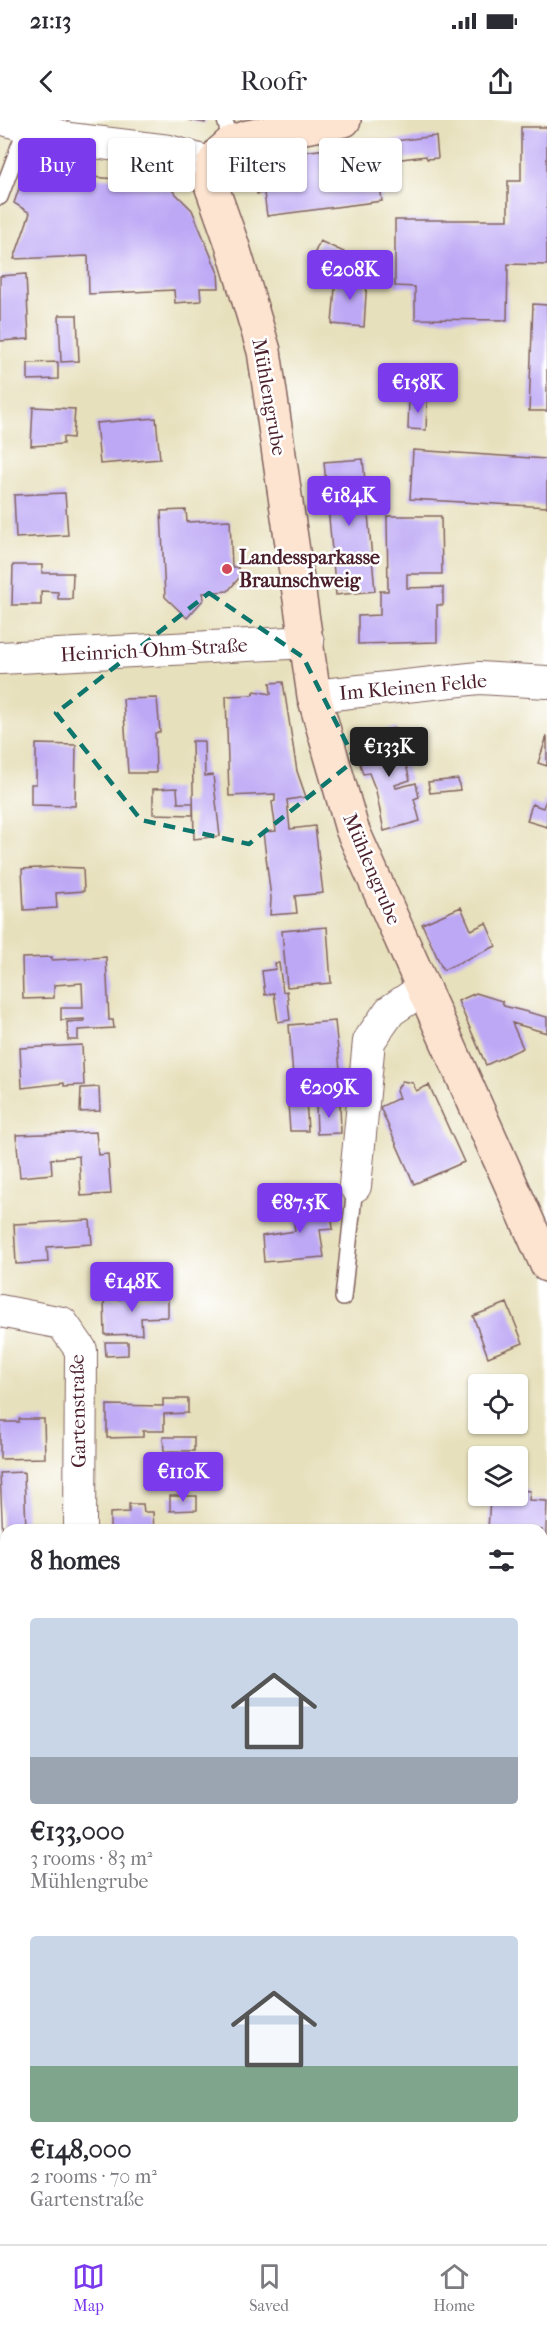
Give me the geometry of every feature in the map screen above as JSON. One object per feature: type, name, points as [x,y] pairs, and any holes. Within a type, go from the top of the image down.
[{"type":"street","points":[[243,138],[344,120]]},
{"type":"street","points":[[36,125],[69,139],[169,151],[207,145]]},
{"type":"street","name":"Mühlengrube","points":[[213,192],[264,351],[308,642],[314,696],[352,829],[547,1265]]},
{"type":"street","name":"Heinrich-Ohm-Straße","points":[[0,658],[308,642]]},
{"type":"street","name":"Im Kleinen Felde","points":[[314,696],[479,678],[547,682]]},
{"type":"street","points":[[355,1186],[369,1041],[390,1011],[424,988]]},
{"type":"street","name":"Gartenstraße","points":[[0,1311],[62,1323],[81,1350],[80,1524]]},
{"type":"lane","points":[[0,197],[36,125]]},
{"type":"lane","points":[[344,1298],[355,1186]]},
{"type":"highlighted area","points":[[209,593],[303,657],[355,760],[249,844],[141,820],[56,713]]},
{"type":"building","points":[[188,120],[206,120],[205,123]]},
{"type":"building","points":[[521,127],[547,127],[547,265],[508,264],[507,320],[415,319],[415,287],[395,286],[395,220],[508,220],[508,181],[521,181]]},
{"type":"building","points":[[436,136],[438,158],[427,159],[426,156],[402,159],[402,140]]},
{"type":"building","points":[[319,150],[319,192],[381,192],[382,201],[267,216],[264,193],[257,194],[257,192],[307,192],[307,151]]},
{"type":"building","points":[[96,177],[108,178],[108,192],[174,192],[192,210],[218,273],[219,288],[200,288],[201,301],[175,303],[174,290],[89,294],[88,256],[14,259],[30,213],[14,203],[18,191],[96,192]]},
{"type":"building","points":[[320,241],[344,252],[335,272],[311,261]]},
{"type":"building","points":[[26,274],[29,339],[0,341],[0,276]]},
{"type":"building","points":[[336,276],[367,278],[364,327],[332,324]]},
{"type":"building","points":[[533,304],[547,305],[547,411],[529,411]]},
{"type":"building","points":[[59,315],[77,315],[79,361],[61,362]]},
{"type":"building","points":[[58,362],[58,379],[28,380],[28,363]]},
{"type":"building","points":[[409,399],[427,400],[426,430],[408,429]]},
{"type":"building","points":[[33,407],[75,409],[73,438],[63,437],[63,444],[31,446]]},
{"type":"building","points":[[156,418],[160,459],[100,464],[96,423]]},
{"type":"building","points":[[413,450],[547,459],[547,507],[410,499]]},
{"type":"building","points":[[363,459],[375,591],[336,595],[324,462]]},
{"type":"building","points":[[65,493],[68,535],[16,538],[14,495]]},
{"type":"building","points":[[186,510],[187,522],[230,520],[232,567],[238,567],[239,578],[228,591],[203,593],[204,599],[187,618],[165,597],[161,511]]},
{"type":"building","points":[[387,516],[441,516],[442,574],[407,574],[407,588],[443,587],[443,605],[437,605],[437,642],[358,644],[358,616],[380,615],[380,591],[388,591]]},
{"type":"building","points":[[13,565],[42,565],[42,573],[73,573],[72,599],[58,599],[58,592],[41,591],[41,605],[12,605]]},
{"type":"building","points":[[283,682],[297,771],[306,797],[287,800],[290,829],[315,826],[323,893],[295,896],[297,913],[270,915],[271,898],[263,832],[276,831],[272,802],[275,801],[275,794],[229,796],[226,696],[252,695],[255,691],[271,694],[270,683]]},
{"type":"building","points":[[157,698],[160,732],[155,733],[156,773],[128,773],[123,699]]},
{"type":"building","points":[[396,728],[410,780],[395,785],[396,788],[416,783],[419,797],[414,799],[420,821],[384,831],[376,791],[369,773],[363,774],[357,754],[363,753],[359,738]]},
{"type":"building","points":[[547,736],[547,766],[538,763]]},
{"type":"building","points":[[192,741],[204,741],[205,776],[213,775],[220,836],[194,839]]},
{"type":"building","points":[[36,744],[76,745],[75,806],[31,805],[31,784],[36,784]]},
{"type":"building","points":[[458,779],[460,790],[430,793],[428,782]]},
{"type":"building","points":[[177,788],[178,803],[193,803],[193,815],[153,814],[153,789]]},
{"type":"building","points":[[547,797],[547,827],[527,821],[532,804],[543,808]]},
{"type":"building","points":[[83,868],[84,891],[56,893],[57,908],[24,910],[22,869]]},
{"type":"building","points":[[461,907],[471,930],[486,923],[496,946],[443,970],[422,924]]},
{"type":"building","points":[[327,927],[331,983],[287,987],[282,931]]},
{"type":"building","points":[[52,957],[52,960],[106,957],[109,1020],[113,1020],[114,1028],[78,1030],[78,1040],[68,1040],[67,1022],[84,1021],[84,1019],[61,1020],[61,1008],[83,1008],[82,983],[54,985],[54,998],[23,999],[22,958]]},
{"type":"building","points":[[275,963],[279,963],[283,992],[287,991],[290,1020],[278,1022],[274,993],[265,995],[262,971],[276,969]]},
{"type":"building","points":[[476,993],[502,1001],[504,1006],[547,1017],[547,1033],[512,1023],[523,1048],[486,1065],[458,1001]]},
{"type":"building","points":[[335,1021],[341,1079],[305,1082],[308,1131],[290,1131],[287,1089],[294,1089],[289,1025]]},
{"type":"building","points":[[82,1045],[84,1085],[64,1086],[64,1083],[22,1088],[20,1048]]},
{"type":"building","points":[[402,1081],[413,1083],[416,1091],[429,1085],[464,1162],[414,1184],[380,1107],[399,1098],[396,1091]]},
{"type":"building","points":[[99,1087],[100,1111],[80,1112],[81,1088]]},
{"type":"building","points":[[340,1104],[341,1133],[317,1134],[316,1105]]},
{"type":"building","points":[[96,1132],[98,1155],[108,1154],[111,1194],[81,1196],[79,1156],[51,1159],[52,1174],[20,1177],[16,1135]]},
{"type":"building","points":[[330,1202],[333,1229],[320,1230],[324,1257],[264,1262],[262,1236],[295,1231],[291,1203]]},
{"type":"building","points":[[90,1220],[92,1244],[47,1247],[48,1262],[16,1264],[14,1224]]},
{"type":"building","points":[[132,1292],[132,1298],[168,1295],[168,1317],[141,1318],[142,1334],[105,1335],[104,1299],[121,1299],[120,1293]]},
{"type":"building","points":[[507,1303],[523,1343],[488,1357],[473,1316]]},
{"type":"building","points":[[105,1342],[128,1342],[128,1355],[106,1356]]},
{"type":"building","points":[[163,1399],[188,1399],[188,1413],[164,1414],[164,1431],[143,1431],[143,1437],[107,1438],[107,1405],[163,1406]]},
{"type":"building","points":[[19,1419],[44,1419],[45,1458],[0,1459],[0,1422],[19,1422]]},
{"type":"building","points":[[163,1437],[194,1437],[194,1451],[164,1451]]},
{"type":"building","points":[[24,1472],[26,1524],[2,1524],[0,1473]]},
{"type":"building","points":[[528,1491],[530,1491],[529,1500],[547,1501],[546,1524],[488,1524],[489,1506],[528,1506]]},
{"type":"building","points":[[170,1496],[197,1496],[197,1510],[170,1511]]},
{"type":"building","points":[[129,1504],[143,1504],[144,1512],[153,1512],[154,1524],[110,1524],[110,1513],[129,1512]]},
{"type":"place","name":"Landessparkasse Braunschweig","points":[[227,569]]}]
